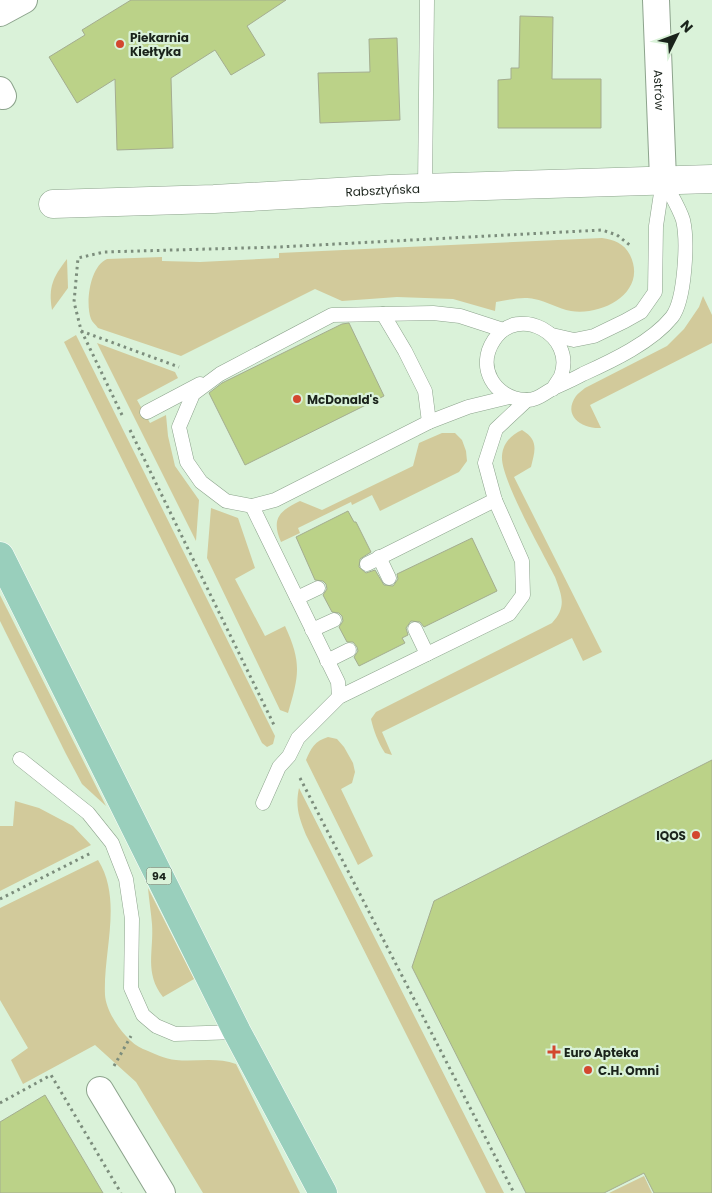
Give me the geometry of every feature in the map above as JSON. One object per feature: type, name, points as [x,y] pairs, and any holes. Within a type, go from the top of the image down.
[{"type":"main road","name":"94","points":[[0,556],[237,1032],[323,1193]]},
{"type":"street","points":[[0,14],[24,0]]},
{"type":"street","name":"Astrów","points":[[656,0],[663,179]]},
{"type":"street","name":"Rabsztyńska","points":[[53,204],[214,199],[426,188],[663,179],[712,179]]},
{"type":"street","points":[[100,1090],[162,1193]]},
{"type":"lane","points":[[426,188],[427,0]]},
{"type":"lane","points":[[552,335],[574,340],[594,336],[641,312],[655,292],[656,226],[663,179]]},
{"type":"lane","points":[[220,374],[194,394],[179,427],[187,462],[201,482],[226,501],[252,506],[274,500],[429,422],[468,407],[509,397],[527,400],[541,397],[553,389],[621,357],[658,330],[673,316],[683,288],[685,248],[683,221],[663,179]]},
{"type":"lane","points":[[147,412],[332,315],[433,313],[460,316],[503,330]]},
{"type":"lane","points":[[383,314],[405,351],[425,391],[429,422]]},
{"type":"lane","points":[[509,397],[492,382],[486,360],[489,348],[495,338],[503,330],[514,325],[526,324],[544,329],[552,335],[560,348],[563,362],[561,376],[553,389]]},
{"type":"lane","points":[[263,802],[278,767],[289,756],[298,738],[339,697],[509,614],[523,595],[522,560],[495,500],[486,462],[496,429],[527,400]]},
{"type":"lane","points":[[390,578],[373,560],[495,500]]},
{"type":"lane","points":[[252,506],[338,682],[339,697]]},
{"type":"lane","points":[[297,598],[318,588]]},
{"type":"lane","points":[[312,630],[334,620]]},
{"type":"lane","points":[[415,630],[427,654]]},
{"type":"lane","points":[[327,661],[349,650]]},
{"type":"lane","points":[[20,759],[88,813],[112,843],[126,879],[132,919],[131,988],[143,1015],[156,1026],[175,1034],[237,1032]]},
{"type":"path","points":[[124,419],[81,330],[74,302],[78,258],[104,252],[279,247],[602,230],[618,235],[632,247]]},
{"type":"path","points":[[81,330],[159,359]]},
{"type":"path","points":[[129,428],[289,756],[514,1193]]},
{"type":"path","points":[[0,899],[112,843]]},
{"type":"path","points":[[100,1090],[143,1015]]},
{"type":"path","points":[[0,1103],[51,1076],[121,1193]]},
{"type":"shaded area","points":[[602,238],[618,243],[628,251],[634,268],[633,280],[628,290],[619,299],[596,310],[583,312],[566,310],[530,298],[496,302],[495,311],[453,299],[397,297],[342,301],[315,289],[181,356],[98,328],[89,312],[90,286],[93,277],[96,269],[107,259],[162,257],[162,261],[200,262],[279,258],[279,253]]},
{"type":"shaded area","points":[[67,259],[68,288],[52,310],[51,289],[58,271]]},
{"type":"shaded area","points":[[703,296],[712,315],[712,343],[590,405],[601,428],[587,426],[576,420],[571,410],[572,403],[578,394],[585,388],[667,346],[684,329],[699,307]]},
{"type":"shaded area","points":[[76,335],[275,736],[273,744],[267,747],[262,743],[64,342]]},
{"type":"shaded area","points":[[97,343],[175,372],[178,378],[137,400],[150,423],[166,415],[168,436],[175,466],[199,500],[196,541]]},
{"type":"shaded area","points":[[522,430],[533,442],[534,456],[531,467],[514,477],[602,652],[583,661],[572,638],[382,732],[392,755],[385,753],[376,737],[371,719],[376,712],[552,623],[560,612],[562,601],[555,577],[532,534],[503,467],[502,456],[506,443],[514,434]]},
{"type":"shaded area","points":[[442,433],[455,433],[462,440],[467,461],[459,472],[380,511],[372,495],[352,505],[351,502],[298,528],[300,533],[281,542],[277,522],[282,512],[287,508],[300,501],[322,510],[413,466],[419,443]]},
{"type":"shaded area","points":[[211,508],[238,518],[255,568],[235,579],[265,636],[285,626],[290,639],[297,669],[295,689],[288,713],[280,710],[207,558]]},
{"type":"shaded area","points":[[0,595],[106,806],[82,784],[66,754],[0,621]]},
{"type":"shaded area","points":[[328,737],[337,739],[353,763],[355,772],[352,783],[341,789],[373,856],[358,865],[306,760],[314,746]]},
{"type":"shaded area","points":[[299,788],[504,1193],[486,1193],[306,835],[298,812]]},
{"type":"shaded area","points":[[15,801],[39,808],[73,826],[91,845],[0,891],[0,826],[13,826]]},
{"type":"shaded area","points":[[98,860],[105,875],[111,909],[105,995],[113,1018],[130,1040],[143,1049],[159,1056],[176,1060],[214,1060],[236,1064],[300,1193],[203,1193],[136,1082],[95,1045],[23,1084],[11,1060],[28,1048],[0,1000],[0,908]]},
{"type":"shaded area","points":[[148,888],[194,979],[163,997],[157,988],[152,970],[152,924]]},
{"type":"shaded area","points":[[644,1176],[652,1193],[609,1193]]},
{"type":"building","points":[[131,0],[286,0],[247,26],[265,55],[231,75],[215,50],[171,78],[173,148],[117,150],[115,79],[77,103],[49,57],[85,35],[82,30]]},
{"type":"building","points":[[520,16],[553,17],[552,79],[601,79],[601,128],[498,128],[498,80],[511,79],[511,68],[519,68]]},
{"type":"building","points":[[397,38],[400,120],[320,123],[318,73],[370,72],[369,39]]},
{"type":"building","name":"McDonald's","points":[[349,323],[384,396],[245,465],[209,393],[222,383],[342,324]]},
{"type":"building","points":[[348,511],[354,522],[356,522],[371,552],[360,559],[359,567],[366,573],[375,570],[384,585],[393,586],[398,579],[397,574],[472,538],[497,591],[424,627],[420,622],[411,621],[406,628],[408,635],[402,638],[405,643],[359,666],[354,657],[358,651],[357,647],[353,642],[347,642],[339,627],[343,621],[342,616],[339,613],[332,612],[323,595],[327,589],[326,584],[323,581],[315,580],[296,537]]},
{"type":"building","name":"C.H. Omni","points":[[712,760],[712,1193],[654,1193],[644,1173],[604,1193],[526,1193],[412,967],[434,901]]},
{"type":"building","points":[[45,1095],[103,1193],[0,1193],[0,1122]]},
{"type":"place","name":"Piekarnia Kiełtyka","points":[[120,44]]},
{"type":"place","name":"McDonald's","points":[[297,399]]},
{"type":"place","name":"IQOS","points":[[696,835]]},
{"type":"place","name":"Euro Apteka","points":[[554,1052]]},
{"type":"place","name":"C.H. Omni","points":[[588,1070]]}]
